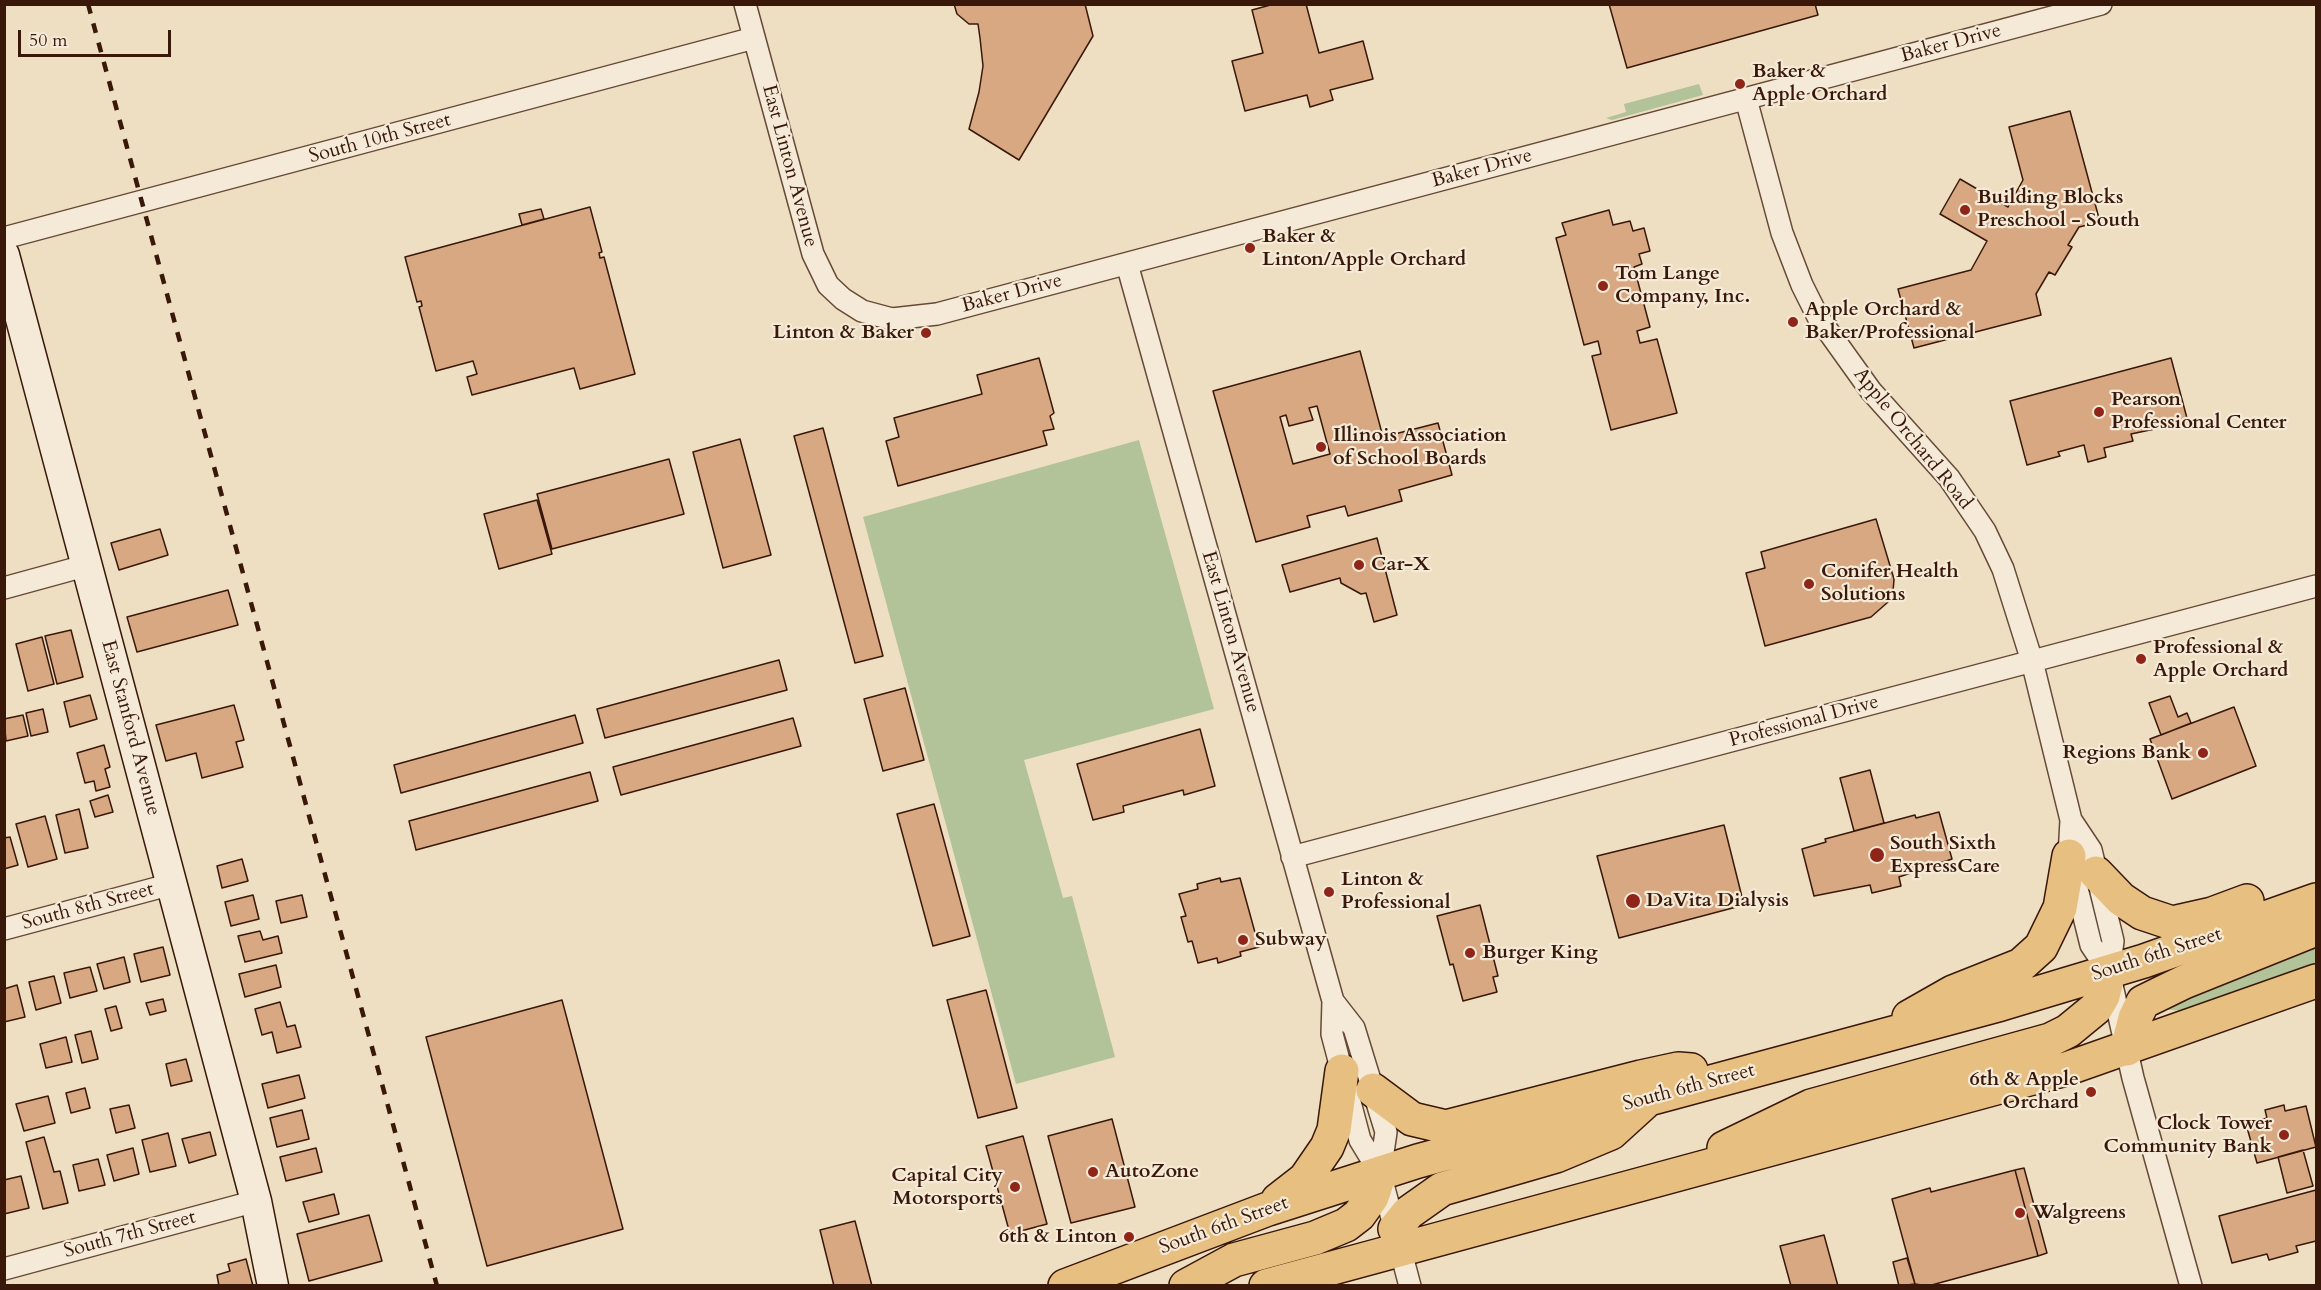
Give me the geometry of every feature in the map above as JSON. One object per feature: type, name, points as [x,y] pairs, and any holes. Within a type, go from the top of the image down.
[{"type":"main road","name":"East Stanford Avenue","points":[[4,255],[256,1201],[273,1286]]},
{"type":"main road","points":[[1866,1041],[1953,992],[2021,965],[2041,947],[2060,908],[2068,856]]},
{"type":"main road","points":[[2096,873],[2121,900],[2142,913],[2172,923],[2212,914],[2316,877]]},
{"type":"main road","name":"South 6th Street","points":[[1065,1286],[1268,1209],[1380,1173],[1866,1041],[2109,972],[2316,900]]},
{"type":"main road","points":[[2127,1049],[2135,1018],[2143,1002],[2184,982],[2316,929]]},
{"type":"main road","points":[[1657,1181],[1811,1106],[2050,1040],[2075,1026],[2096,1008],[2103,996],[2109,972]]},
{"type":"main road","points":[[1266,1286],[1398,1239],[1657,1181],[2054,1072],[2127,1049],[2316,981]]},
{"type":"main road","points":[[1373,1090],[1412,1119],[1446,1127],[1678,1069],[1749,1072]]},
{"type":"main road","points":[[1268,1209],[1305,1179],[1328,1147],[1334,1130],[1342,1071]]},
{"type":"main road","points":[[1398,1239],[1408,1213],[1442,1189],[1556,1156],[1611,1133],[1648,1099]]},
{"type":"main road","points":[[1186,1286],[1234,1260],[1315,1238],[1346,1225],[1359,1215],[1372,1197],[1378,1186],[1380,1173]]},
{"type":"main road","name":"East Stanford Avenue","points":[[256,1201],[290,1286]]},
{"type":"street","name":"East Linton Avenue","points":[[745,4],[813,254],[828,285],[843,299],[862,311]]},
{"type":"street","name":"Baker Drive","points":[[862,311],[892,319],[923,317],[2101,4]]},
{"type":"street","name":"South 10th Street","points":[[4,238],[754,38]]},
{"type":"street","name":"Apple Orchard Road","points":[[1746,99],[1782,234],[1807,297],[1834,341],[1871,391],[1936,462],[1972,510],[2003,569],[2032,661],[2071,820],[2068,856],[2091,945],[2109,972]]},
{"type":"street","name":"East Linton Avenue","points":[[1127,264],[1333,1000],[1332,1034],[1360,1140],[1380,1173],[1410,1286]]},
{"type":"street","points":[[4,588],[88,565]]},
{"type":"street","name":"Professional Drive","points":[[1292,857],[2316,586]]},
{"type":"street","name":"Apple Orchard Road","points":[[2071,820],[2091,850],[2113,941],[2109,972],[2127,1049],[2191,1286]]},
{"type":"street","name":"South 8th Street","points":[[4,929],[172,884]]},
{"type":"street","name":"East Linton Avenue","points":[[1333,1000],[1354,1028],[1386,1132],[1380,1173]]},
{"type":"street","name":"South 7th Street","points":[[4,1269],[256,1201]]},
{"type":"green space","points":[[1699,84],[1703,95],[1612,120],[1606,118],[1626,112],[1624,104]]},
{"type":"green space","points":[[1139,440],[1214,709],[1024,760],[1063,898],[1072,896],[1115,1057],[1016,1084],[863,517]]},
{"type":"green space","points":[[2316,941],[2316,964],[2214,1003],[2184,1011],[2159,1009]]},
{"type":"building","points":[[954,4],[1085,4],[1093,36],[1019,160],[969,129],[983,66],[980,38],[978,24],[969,24],[957,14]]},
{"type":"building","points":[[1274,4],[1306,4],[1319,53],[1363,41],[1373,79],[1330,90],[1333,100],[1310,107],[1307,95],[1245,111],[1232,61],[1263,53],[1252,10]]},
{"type":"building","points":[[1609,4],[1815,4],[1818,15],[1627,68]]},
{"type":"building","points":[[2070,111],[2100,222],[2079,227],[2068,245],[2072,247],[2055,275],[2049,272],[2036,294],[2041,315],[1914,348],[1898,289],[1971,270],[1987,241],[1940,214],[1960,179],[2008,207],[2023,180],[2009,127]]},
{"type":"building","points":[[590,207],[602,252],[599,253],[600,258],[604,257],[635,374],[580,389],[574,368],[472,395],[467,377],[477,374],[473,361],[436,371],[419,307],[422,306],[421,301],[417,302],[405,257]]},
{"type":"building","points":[[541,209],[544,219],[522,225],[519,214]]},
{"type":"building","points":[[1609,210],[1613,225],[1630,221],[1633,231],[1644,228],[1650,251],[1639,254],[1642,264],[1634,267],[1650,327],[1637,331],[1640,343],[1657,339],[1677,413],[1611,430],[1592,356],[1601,354],[1598,341],[1584,345],[1556,238],[1566,235],[1562,223]]},
{"type":"building","points":[[1360,351],[1383,437],[1438,423],[1452,475],[1399,490],[1402,501],[1348,516],[1345,506],[1307,516],[1310,527],[1256,542],[1213,391]],"holes":[[[1317,406],[1330,454],[1293,464],[1280,417],[1286,415],[1289,426],[1313,420],[1309,408]]]},
{"type":"building","points":[[1039,358],[1054,413],[1050,416],[1054,429],[1043,431],[1047,445],[898,486],[886,441],[899,437],[894,418],[982,394],[977,375]]},
{"type":"building","points":[[2171,358],[2188,422],[2131,434],[2133,441],[2104,448],[2106,457],[2088,462],[2084,445],[2058,452],[2060,456],[2027,465],[2010,401]]},
{"type":"building","points":[[823,428],[883,656],[855,663],[794,436]]},
{"type":"building","points":[[740,439],[771,555],[723,568],[693,452]]},
{"type":"building","points":[[669,459],[684,514],[552,549],[537,494]]},
{"type":"building","points":[[537,500],[552,554],[499,569],[484,514]]},
{"type":"building","points":[[1876,519],[1894,579],[1893,592],[1888,602],[1871,617],[1765,646],[1746,573],[1765,568],[1761,552]]},
{"type":"building","points":[[160,529],[168,555],[119,570],[111,543]]},
{"type":"building","points":[[1377,538],[1397,615],[1374,622],[1366,593],[1361,594],[1341,583],[1340,578],[1290,592],[1282,565]]},
{"type":"building","points":[[228,590],[238,625],[137,652],[127,617]]},
{"type":"building","points":[[71,630],[83,677],[57,684],[45,636]]},
{"type":"building","points":[[42,637],[54,684],[28,691],[16,644]]},
{"type":"building","points":[[779,660],[787,690],[605,738],[597,709]]},
{"type":"building","points":[[905,688],[924,760],[883,771],[864,699]]},
{"type":"building","points":[[90,695],[97,719],[70,727],[64,702]]},
{"type":"building","points":[[2170,696],[2178,717],[2187,713],[2191,723],[2161,735],[2149,703]]},
{"type":"building","points":[[234,705],[244,740],[236,742],[243,767],[202,778],[196,753],[166,761],[156,725]]},
{"type":"building","points":[[2234,707],[2256,766],[2172,799],[2150,739]]},
{"type":"building","points":[[43,709],[48,732],[31,736],[26,713]]},
{"type":"building","points":[[23,715],[28,736],[6,741],[4,719]]},
{"type":"building","points":[[575,715],[583,743],[401,793],[394,765]]},
{"type":"building","points":[[793,718],[801,746],[621,795],[613,767]]},
{"type":"building","points":[[1200,729],[1215,786],[1184,795],[1183,790],[1123,806],[1124,812],[1093,820],[1077,764]]},
{"type":"building","points":[[104,745],[110,767],[105,769],[110,787],[96,791],[94,781],[85,783],[77,753]]},
{"type":"building","points":[[1870,770],[1884,823],[1854,831],[1840,778]]},
{"type":"building","points":[[590,772],[598,801],[416,850],[409,821]]},
{"type":"building","points":[[108,795],[113,812],[95,817],[90,801]]},
{"type":"building","points":[[934,804],[970,936],[933,946],[897,814]]},
{"type":"building","points":[[79,809],[88,848],[65,853],[56,815]]},
{"type":"building","points":[[1939,812],[1952,859],[1899,877],[1901,886],[1872,893],[1870,885],[1814,896],[1802,849],[1826,842],[1825,839],[1915,815],[1916,818]]},
{"type":"building","points":[[45,816],[57,859],[28,867],[16,824]]},
{"type":"building","points":[[1724,825],[1744,905],[1619,938],[1597,856]]},
{"type":"building","points":[[10,837],[18,865],[4,869],[4,838]]},
{"type":"building","points":[[242,859],[248,881],[222,888],[217,866]]},
{"type":"building","points":[[1220,878],[1221,882],[1240,878],[1259,947],[1240,952],[1241,956],[1218,963],[1217,958],[1198,963],[1192,941],[1188,942],[1181,917],[1186,916],[1179,894],[1198,889],[1197,884]]},
{"type":"building","points":[[253,895],[259,919],[231,926],[225,902]]},
{"type":"building","points":[[302,895],[307,917],[281,923],[276,901]]},
{"type":"building","points":[[1480,905],[1498,976],[1493,977],[1497,992],[1463,1001],[1453,964],[1450,965],[1437,916]]},
{"type":"building","points":[[260,931],[263,940],[278,936],[282,953],[245,962],[238,936]]},
{"type":"building","points":[[163,947],[170,975],[141,982],[134,954]]},
{"type":"building","points":[[124,957],[130,982],[104,989],[97,964]]},
{"type":"building","points":[[276,965],[281,987],[245,997],[239,974]]},
{"type":"building","points":[[90,967],[97,991],[70,998],[64,973]]},
{"type":"building","points":[[54,976],[61,1003],[36,1010],[29,982]]},
{"type":"building","points":[[17,985],[25,1017],[4,1022],[4,989]]},
{"type":"building","points":[[986,990],[1017,1108],[978,1118],[947,1000]]},
{"type":"building","points":[[163,999],[166,1011],[150,1015],[146,1003]]},
{"type":"building","points":[[562,1000],[623,1229],[487,1266],[426,1037]]},
{"type":"building","points":[[280,1002],[287,1027],[295,1025],[301,1047],[277,1053],[272,1032],[262,1035],[255,1009]]},
{"type":"building","points":[[116,1006],[122,1028],[111,1031],[105,1009]]},
{"type":"building","points":[[91,1031],[98,1059],[82,1063],[75,1035]]},
{"type":"building","points":[[66,1037],[72,1062],[46,1068],[40,1044]]},
{"type":"building","points":[[186,1059],[192,1081],[171,1086],[166,1064]]},
{"type":"building","points":[[299,1075],[305,1098],[268,1108],[262,1084]]},
{"type":"building","points":[[85,1088],[90,1108],[71,1113],[66,1093]]},
{"type":"building","points":[[48,1096],[55,1123],[24,1131],[16,1104]]},
{"type":"building","points":[[129,1105],[135,1128],[116,1133],[110,1109]]},
{"type":"building","points":[[2284,1105],[2285,1111],[2306,1106],[2316,1147],[2257,1163],[2246,1124],[2267,1118],[2265,1110]]},
{"type":"building","points":[[302,1110],[309,1139],[277,1147],[270,1118]]},
{"type":"building","points":[[1112,1119],[1135,1207],[1071,1223],[1048,1136]]},
{"type":"building","points":[[210,1132],[216,1155],[189,1163],[182,1139]]},
{"type":"building","points":[[168,1133],[176,1166],[150,1172],[142,1140]]},
{"type":"building","points":[[1023,1136],[1047,1224],[1010,1234],[986,1146]]},
{"type":"building","points":[[44,1137],[54,1172],[60,1171],[68,1203],[43,1209],[26,1142]]},
{"type":"building","points":[[133,1148],[139,1174],[114,1181],[107,1155]]},
{"type":"building","points":[[316,1148],[322,1172],[286,1181],[280,1157]]},
{"type":"building","points":[[2303,1150],[2313,1186],[2287,1193],[2278,1157]]},
{"type":"building","points":[[98,1159],[105,1185],[79,1191],[73,1165]]},
{"type":"building","points":[[2024,1168],[2047,1253],[2038,1256],[2015,1170]]},
{"type":"building","points":[[2015,1170],[2038,1256],[1928,1286],[1915,1284],[1892,1199],[1930,1188],[1931,1192]]},
{"type":"building","points":[[21,1176],[29,1208],[4,1214],[4,1180]]},
{"type":"building","points":[[2316,1190],[2316,1241],[2296,1246],[2298,1252],[2269,1260],[2267,1254],[2232,1263],[2219,1216]]},
{"type":"building","points":[[334,1194],[339,1214],[309,1222],[303,1202]]},
{"type":"building","points":[[369,1215],[382,1261],[309,1281],[297,1234]]},
{"type":"building","points":[[855,1221],[872,1286],[834,1286],[820,1230]]},
{"type":"building","points":[[1824,1235],[1838,1286],[1791,1286],[1780,1246]]},
{"type":"building","points":[[1907,1258],[1915,1284],[1899,1286],[1893,1262]]},
{"type":"building","points":[[246,1259],[253,1286],[219,1286],[217,1275],[230,1271],[228,1264]]},
{"type":"railway","points":[[88,4],[437,1286]]},
{"type":"place","name":"Baker & Apple Orchard","points":[[1740,84]]},
{"type":"place","name":"Building Blocks Preschool - South","points":[[1965,210]]},
{"type":"place","name":"Baker & Linton/Apple Orchard","points":[[1250,248]]},
{"type":"place","name":"Tom Lange Company, Inc.","points":[[1603,286]]},
{"type":"place","name":"Apple Orchard & Baker/Professional","points":[[1793,322]]},
{"type":"place","name":"Linton & Baker","points":[[926,333]]},
{"type":"place","name":"Pearson Professional Center","points":[[2099,412]]},
{"type":"place","name":"Illinois Association of School Boards","points":[[1321,447]]},
{"type":"place","name":"Car-X","points":[[1359,565]]},
{"type":"place","name":"Conifer Health Solutions","points":[[1809,584]]},
{"type":"place","name":"Professional & Apple Orchard","points":[[2141,659]]},
{"type":"place","name":"Regions Bank","points":[[2203,753]]},
{"type":"place","name":"South Sixth ExpressCare","points":[[1877,855]]},
{"type":"place","name":"Linton & Professional","points":[[1329,892]]},
{"type":"place","name":"DaVita Dialysis","points":[[1633,901]]},
{"type":"place","name":"Subway","points":[[1243,940]]},
{"type":"place","name":"Burger King","points":[[1470,953]]},
{"type":"place","name":"6th & Apple Orchard","points":[[2091,1092]]},
{"type":"place","name":"Clock Tower Community Bank","points":[[2284,1135]]},
{"type":"place","name":"AutoZone","points":[[1093,1172]]},
{"type":"place","name":"Capital City Motorsports","points":[[1015,1187]]},
{"type":"place","name":"Walgreens","points":[[2020,1213]]},
{"type":"place","name":"6th & Linton","points":[[1129,1237]]}]
